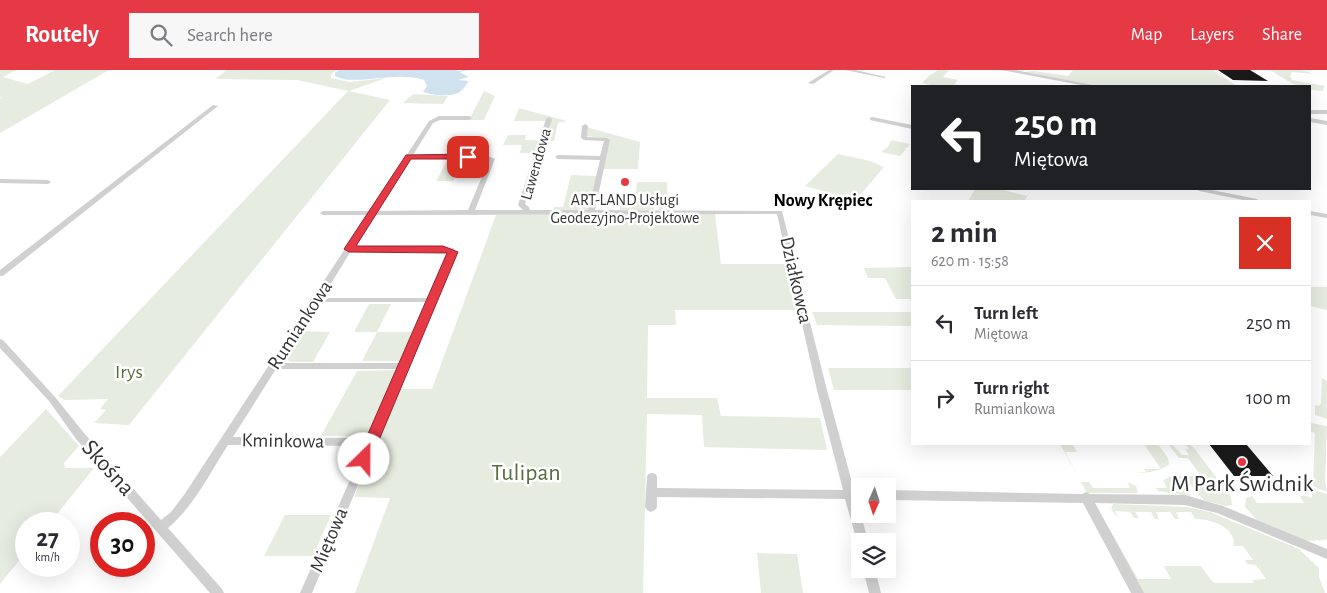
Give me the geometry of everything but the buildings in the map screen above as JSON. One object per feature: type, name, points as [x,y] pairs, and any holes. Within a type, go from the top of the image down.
[{"type":"street","points":[[811,83],[832,70]]},
{"type":"street","points":[[847,70],[884,77]]},
{"type":"street","points":[[1004,70],[1090,85]]},
{"type":"street","points":[[0,274],[215,106]]},
{"type":"street","points":[[1311,112],[1327,112],[1327,116]]},
{"type":"street","points":[[434,119],[469,118]]},
{"type":"street","name":"Rumiankowa","points":[[161,527],[181,508],[434,119]]},
{"type":"street","name":"Lawendowa","points":[[527,210],[521,205],[549,119]]},
{"type":"street","points":[[872,119],[911,127]]},
{"type":"street","points":[[1311,120],[1327,122]]},
{"type":"street","points":[[585,126],[584,138],[607,140],[591,212]]},
{"type":"street","points":[[323,213],[470,212],[492,159],[486,157],[408,157]]},
{"type":"street","points":[[558,157],[603,158]]},
{"type":"street","points":[[0,182],[48,182]]},
{"type":"street","points":[[1204,190],[1252,200]]},
{"type":"street","name":"Działkowca","points":[[470,212],[527,210],[780,212],[822,390],[851,482]]},
{"type":"street","points":[[1311,212],[1327,216]]},
{"type":"street","name":"Miętowa","points":[[306,593],[452,256],[451,250],[349,249]]},
{"type":"street","points":[[316,300],[433,300]]},
{"type":"street","name":"Skośna","points":[[0,342],[52,399],[80,436],[218,593]]},
{"type":"street","points":[[274,366],[404,366]]},
{"type":"street","name":"Kminkowa","points":[[225,441],[371,442]]},
{"type":"street","points":[[651,507],[652,477]]},
{"type":"street","points":[[652,492],[851,495]]},
{"type":"street","points":[[896,496],[1173,498],[1203,503],[1327,554]]},
{"type":"street","points":[[1086,497],[1138,593]]},
{"type":"street","points":[[871,578],[875,593]]},
{"type":"green space","points":[[0,70],[16,70],[3,77],[28,84],[55,70],[109,70],[0,133],[0,98],[2,97],[0,97]]},
{"type":"green space","name":"Irys","points":[[227,70],[336,70],[331,75],[331,78],[350,82],[386,78],[349,91],[390,100],[129,425],[94,423],[106,410],[100,409],[108,399],[65,400],[58,396],[348,91],[297,80],[215,79]]},
{"type":"green space","points":[[938,70],[949,70],[943,77],[958,80],[954,85],[922,83]]},
{"type":"green space","points":[[1073,70],[1213,70],[1236,85],[1096,85],[1024,72],[1034,71],[1068,76]]},
{"type":"green space","points":[[1270,70],[1302,70],[1315,74],[1292,72],[1291,80],[1325,86],[1322,91],[1311,90],[1311,85],[1293,84]]},
{"type":"green space","points":[[484,91],[495,96],[484,120],[469,120]]},
{"type":"green space","points":[[413,94],[448,96],[443,104],[403,103]]},
{"type":"green space","points":[[519,108],[567,121],[558,123],[554,141],[543,140],[550,121],[514,121]]},
{"type":"green space","points":[[586,127],[640,142],[638,169],[603,169],[608,139],[586,136]]},
{"type":"green space","points":[[508,135],[526,135],[525,140],[541,140],[536,153],[520,153],[522,145],[503,145]]},
{"type":"green space","points":[[891,140],[910,144],[907,148],[904,148],[906,149],[900,156],[881,152],[888,147]]},
{"type":"green space","points":[[838,154],[870,161],[884,167],[856,200],[805,186]]},
{"type":"green space","points":[[448,159],[464,159],[453,181],[436,181]]},
{"type":"green space","points":[[571,175],[597,176],[590,210],[553,210],[554,207],[563,207]]},
{"type":"green space","points":[[637,182],[667,182],[668,210],[659,210],[659,207],[654,207],[654,210],[620,210],[620,207],[634,207]]},
{"type":"green space","points":[[974,190],[1003,190],[1027,196],[1030,190],[1026,200],[969,200]]},
{"type":"green space","name":"Tulipan","points":[[715,214],[721,264],[785,264],[795,310],[675,310],[676,325],[648,325],[647,398],[717,398],[721,416],[820,418],[827,450],[704,447],[702,415],[647,414],[643,593],[355,593],[390,498],[354,497],[400,389],[432,389],[496,215]]},
{"type":"green space","points":[[911,267],[911,299],[896,299],[885,278],[868,278],[864,268]]},
{"type":"green space","points":[[1311,287],[1327,287],[1327,310],[1311,306]]},
{"type":"green space","points":[[369,304],[391,304],[377,332],[354,332]]},
{"type":"green space","points":[[812,312],[911,312],[911,326],[817,325]]},
{"type":"green space","points":[[303,331],[330,332],[313,362],[290,362],[286,357]]},
{"type":"green space","points":[[377,332],[412,332],[399,361],[362,361]]},
{"type":"green space","points":[[828,368],[911,368],[911,390],[834,390]]},
{"type":"green space","points":[[397,370],[368,436],[321,436],[357,371]]},
{"type":"green space","points":[[1322,378],[1327,381],[1327,419],[1315,415],[1315,405],[1319,406],[1321,403]]},
{"type":"green space","points":[[46,409],[79,446],[64,463],[65,468],[94,468],[59,512],[15,512],[15,566],[0,584],[0,457]]},
{"type":"green space","points":[[1311,423],[1327,426],[1325,481],[1327,492],[1313,486],[1315,433],[1311,431]]},
{"type":"green space","points":[[1061,445],[1073,445],[1077,452],[1065,452],[1081,482],[1089,482],[1093,488],[1130,488],[1128,482],[1136,486],[1138,493],[1087,493]]},
{"type":"green space","points":[[1145,445],[1159,445],[1168,458],[1169,464],[1161,469]]},
{"type":"green space","points":[[1169,445],[1173,445],[1182,455],[1189,455],[1185,449],[1189,449],[1186,445],[1190,445],[1194,448],[1231,497],[1232,505],[1225,506],[1204,500],[1185,478],[1176,479],[1181,486],[1185,486],[1190,496],[1158,491],[1156,488],[1167,488],[1163,480],[1172,476],[1201,476],[1188,458],[1179,458]]},
{"type":"green space","points":[[1144,469],[1161,469],[1155,471],[1148,472],[1135,473],[1146,472]]},
{"type":"green space","points":[[1312,489],[1327,494],[1327,539],[1325,540],[1304,541],[1258,521],[1245,507],[1246,498],[1252,496],[1257,503],[1304,503],[1300,497],[1303,495],[1312,498]]},
{"type":"green space","points":[[1095,504],[1138,579],[1171,579],[1164,566],[1201,566],[1215,583],[1254,583],[1252,580],[1266,579],[1256,565],[1247,564],[1245,560],[1253,560],[1243,546],[1234,546],[1230,533],[1217,523],[1195,519],[1191,512],[1176,512],[1179,519],[1175,519],[1170,512],[1156,512],[1159,519],[1155,519],[1151,512],[1135,512],[1139,518],[1134,518],[1130,512],[1115,511],[1118,518],[1111,509],[1113,504],[1187,507],[1210,512],[1299,549],[1319,568],[1319,577],[1325,593],[1143,593]]},
{"type":"green space","points":[[285,515],[331,515],[313,556],[264,556]]},
{"type":"green space","points":[[757,553],[797,554],[803,593],[761,593]]},
{"type":"water","points":[[339,70],[456,70],[469,77],[458,80],[469,81],[458,93],[453,95],[437,95],[423,92],[427,86],[424,80],[413,77],[353,80],[335,76],[335,73]]},
{"type":"waterway","points":[[456,72],[467,70]]},
{"type":"place","name":"ART-LAND Usługi Geodezyjno-Projektowe","points":[[625,182]]},
{"type":"place","name":"M Park Świdnik","points":[[1242,462]]},
{"type":"district","name":"Nowy Krępiec","points":[[823,201]]},
{"type":"route","points":[[364,459],[453,252],[448,249],[349,249],[408,157],[468,157]]}]
